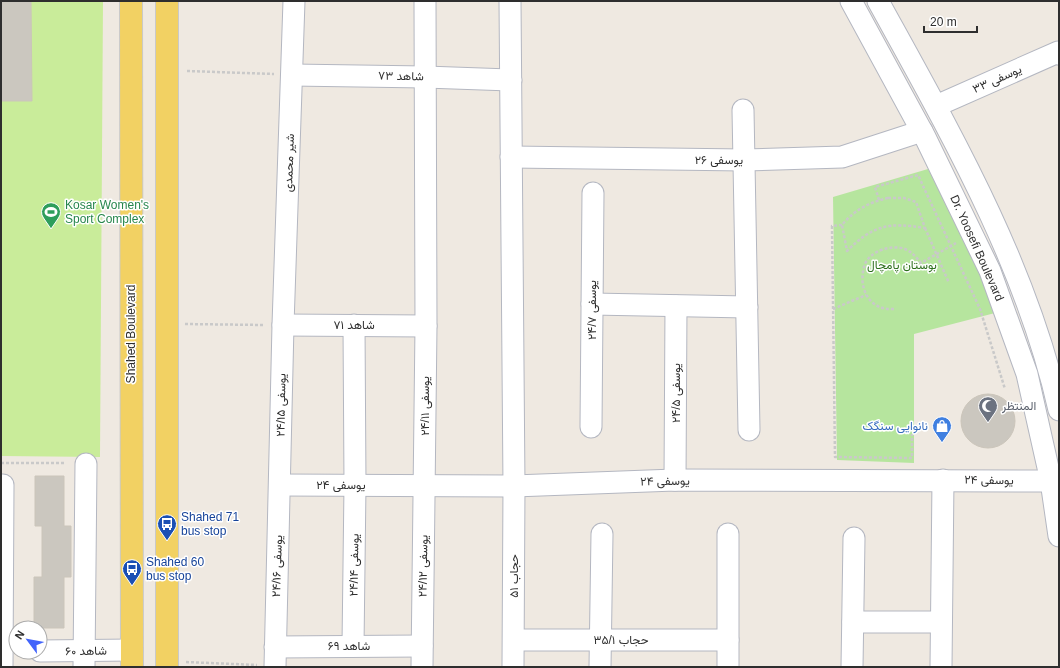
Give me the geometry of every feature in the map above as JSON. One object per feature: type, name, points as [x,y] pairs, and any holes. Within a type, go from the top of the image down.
[{"type":"main road","name":"Shahed Boulevard","points":[[131,1],[132,658]]},
{"type":"main road","points":[[166,1],[167,664]]},
{"type":"street","name":"شیر محمدی","points":[[283,325],[294,1]]},
{"type":"street","name":"یوسفی ۲۴/۱۱","points":[[425,1],[425,486]]},
{"type":"street","name":"حجاب ۵۱","points":[[510,1],[514,486],[514,640],[512,667]]},
{"type":"street","name":"Dr. Yoosefi Boulevard","points":[[851,1],[922,131],[973,233],[990,271],[1026,374],[1055,481],[1059,536]]},
{"type":"street","name":"Dr. Yoosefi Boulevard","points":[[878,1],[936,106],[981,193],[1012,262],[1049,368],[1059,410]]},
{"type":"street","name":"یوسفی ۳۳","points":[[936,106],[1059,53]]},
{"type":"street","name":"شاهد ۷۳","points":[[292,75],[425,76],[511,80]]},
{"type":"street","points":[[743,110],[749,430]]},
{"type":"street","name":"یوسفی ۲۶","points":[[511,158],[744,160],[842,157],[922,131]]},
{"type":"street","name":"یوسفی ۲۴/۷","points":[[591,427],[593,193]]},
{"type":"street","points":[[592,304],[747,307]]},
{"type":"street","name":"یوسفی ۲۴/۵","points":[[675,480],[676,306]]},
{"type":"street","name":"شاهد ۷۱","points":[[283,325],[426,326]]},
{"type":"street","name":"یوسفی ۲۴/۱۵","points":[[280,485],[283,325]]},
{"type":"street","name":"یوسفی ۲۴/۱۴","points":[[353,646],[355,485],[354,325]]},
{"type":"street","points":[[84,659],[86,464]]},
{"type":"street","name":"یوسفی ۲۴","points":[[280,485],[514,486],[675,480],[1055,481]]},
{"type":"street","points":[[941,667],[943,480]]},
{"type":"street","points":[[1,485],[5,656]]},
{"type":"street","name":"یوسفی ۲۴/۱۶","points":[[275,660],[280,485]]},
{"type":"street","name":"یوسفی ۲۴/۱۲","points":[[422,667],[425,486]]},
{"type":"street","points":[[600,667],[602,534]]},
{"type":"street","points":[[728,534],[728,667]]},
{"type":"street","points":[[852,667],[854,538]]},
{"type":"street","points":[[853,622],[941,622]]},
{"type":"street","name":"حجاب ۳۵/۱","points":[[514,640],[728,640]]},
{"type":"street","name":"شاهد ۶۹","points":[[275,660],[353,646],[422,646]]},
{"type":"street","name":"شاهد ۶۰","points":[[48,652],[84,659],[132,658]]},
{"type":"path","points":[[166,71],[292,75]]},
{"type":"path","points":[[879,200],[875,187],[918,175],[980,309],[1005,389]]},
{"type":"path","points":[[912,434],[912,458],[835,457],[832,226],[842,225],[848,217],[859,209],[879,200],[888,198],[904,198],[916,202],[925,228],[949,283]]},
{"type":"path","points":[[842,225],[847,251],[865,235],[883,226],[901,225],[925,228]]},
{"type":"path","points":[[894,309],[886,310],[878,307],[866,295],[862,284],[863,274],[865,263],[872,255],[881,250],[892,247],[904,248],[913,253],[921,263],[973,233]]},
{"type":"path","points":[[833,309],[866,295]]},
{"type":"path","points":[[166,324],[283,325]]},
{"type":"path","points":[[167,664],[275,660]]},
{"type":"green space","name":"Kosar Women's Sport Complex","points":[[1,1],[103,1],[100,457],[1,456]]},
{"type":"green space","name":"بوستان پامچال","points":[[928,169],[968,244],[995,313],[914,334],[914,463],[837,460],[833,197]]},
{"type":"building","points":[[1,1],[31,1],[32,101],[1,101]]},
{"type":"building","name":"المنتظر","points":[[983,394],[993,394],[1003,398],[1011,406],[1015,416],[1015,426],[1011,436],[1003,444],[993,448],[983,448],[973,444],[965,436],[961,426],[961,416],[965,406],[973,398]]},
{"type":"building","points":[[35,476],[64,476],[64,526],[71,526],[71,577],[64,577],[64,628],[48,628],[48,620],[34,620],[34,577],[42,577],[42,526],[35,526]]},
{"type":"place","name":"Kosar Women's Sport Complex","points":[[51,229]]},
{"type":"place","name":"المنتظر","points":[[988,423]]},
{"type":"place","name":"نانوایی سنگک","points":[[942,443]]},
{"type":"place","name":"Shahed 71 bus stop","points":[[167,541]]},
{"type":"place","name":"Shahed 60 bus stop","points":[[132,586]]}]
